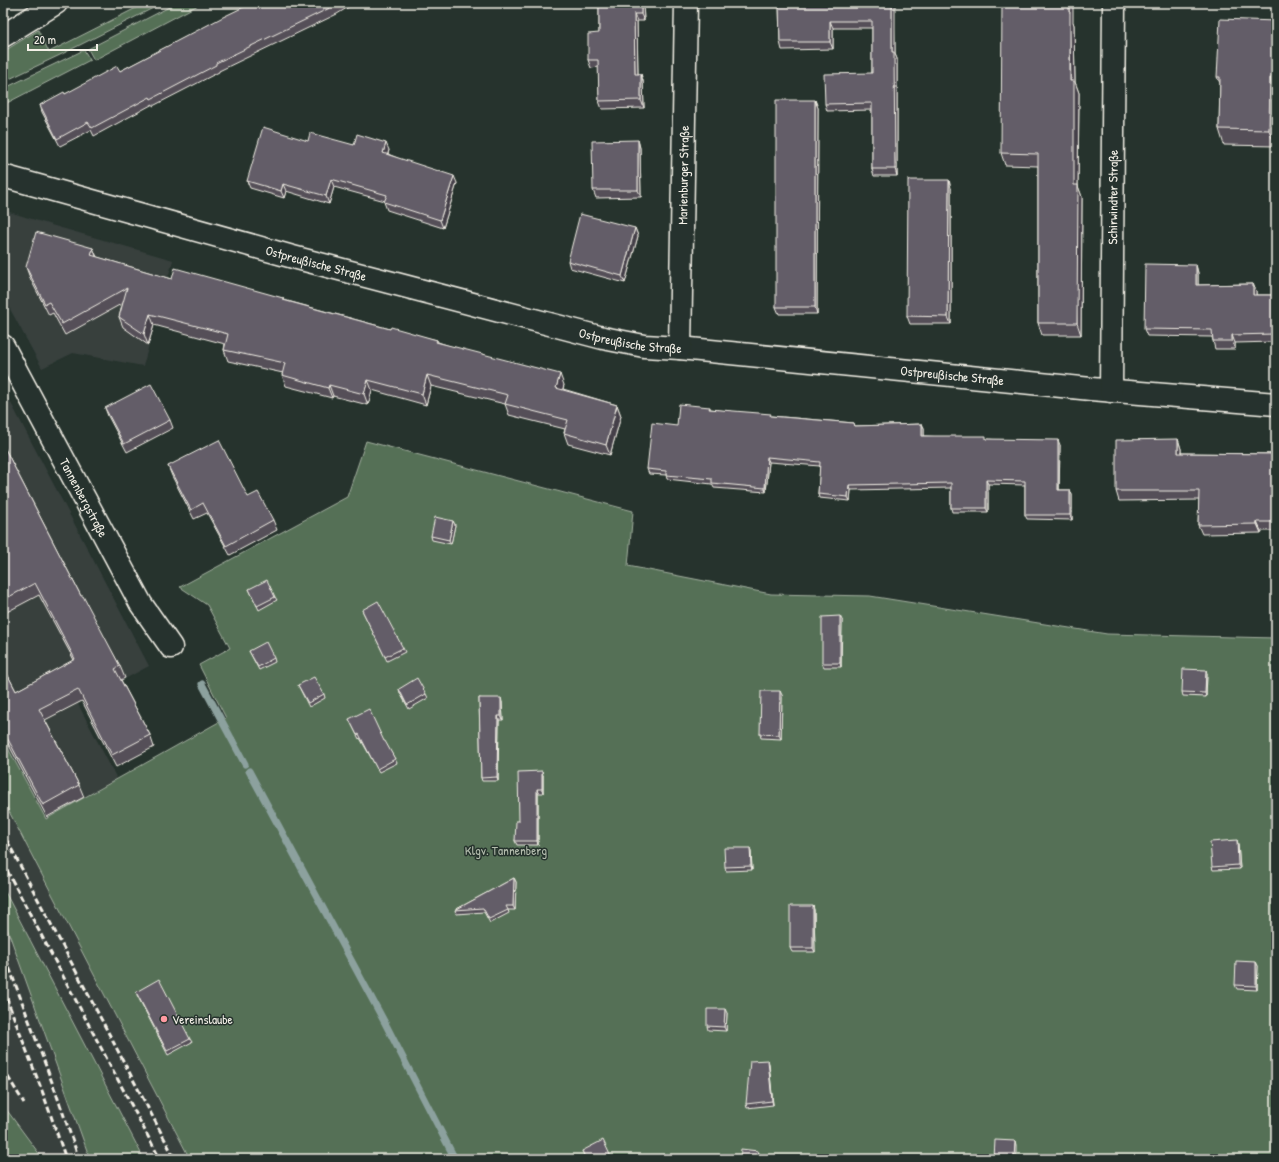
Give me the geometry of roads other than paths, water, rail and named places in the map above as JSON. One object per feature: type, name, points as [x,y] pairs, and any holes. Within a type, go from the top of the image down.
[{"type":"street","points":[[3,36],[56,3]]},
{"type":"street","name":"Marienburger Straße","points":[[680,348],[686,3]]},
{"type":"street","name":"Schirwindter Straße","points":[[1111,391],[1114,3]]},
{"type":"street","name":"Ostpreußische Straße","points":[[3,176],[293,257],[603,338],[644,346],[680,348],[1111,391],[1276,404]]},
{"type":"street","name":"Tannenbergstraße","points":[[3,346],[141,604],[172,647]]},
{"type":"waterway","points":[[202,684],[245,764]]},
{"type":"waterway","points":[[249,771],[385,1023],[455,1159]]},
{"type":"railway","points":[[3,833],[175,1159]]},
{"type":"railway","points":[[3,863],[160,1159]]},
{"type":"railway","points":[[3,951],[79,1159]]},
{"type":"railway","points":[[3,989],[44,1096],[66,1159]]},
{"type":"railway","points":[[3,1069],[24,1103]]},
{"type":"place","name":"Vereinslaube","points":[[164,1019]]},
{"type":"park label","name":"Klgv. Tannenberg","points":[[506,850]]}]
